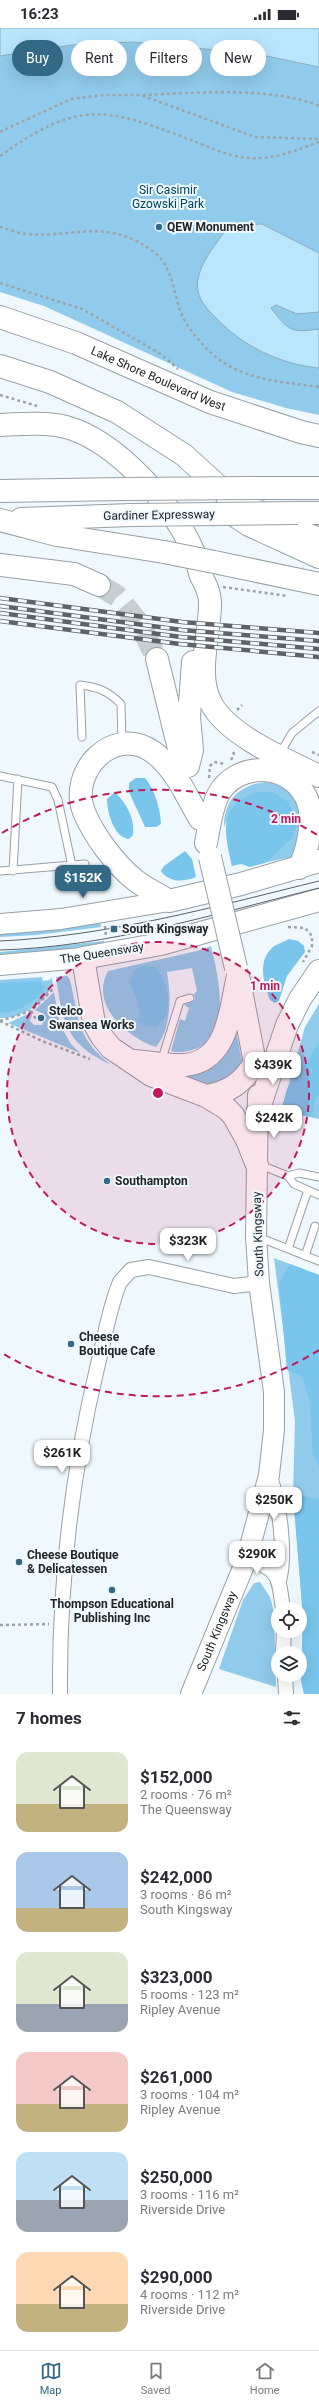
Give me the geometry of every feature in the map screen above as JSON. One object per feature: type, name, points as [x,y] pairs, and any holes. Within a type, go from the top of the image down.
[{"type":"main road","name":"Lake Shore Boulevard West","points":[[0,317],[76,343],[210,402],[301,432],[319,436]]},
{"type":"main road","points":[[0,366],[50,382],[117,412],[163,443],[184,455],[229,496],[282,524],[319,539]]},
{"type":"main road","points":[[0,425],[50,424],[66,427],[93,439],[112,451],[142,478],[168,511],[194,553],[207,569],[210,602],[205,664],[207,694],[218,715],[236,732],[314,773]]},
{"type":"main road","points":[[163,443],[174,461],[218,505],[249,525],[319,557]]},
{"type":"main road","points":[[0,491],[319,488]]},
{"type":"main road","name":"Gardiner Expressway","points":[[0,520],[132,515],[308,513]]},
{"type":"main road","points":[[0,520],[57,535],[164,552],[207,569],[319,584]]},
{"type":"main road","points":[[0,565],[74,574],[98,585]]},
{"type":"main road","points":[[188,766],[192,750],[189,717],[195,619],[207,569]]},
{"type":"main road","points":[[157,659],[179,750],[188,766]]},
{"type":"main road","points":[[200,819],[169,766],[144,747],[122,743],[99,753],[90,765],[82,792],[84,811],[104,845],[126,871],[144,886],[169,901],[241,884],[309,864],[307,850],[310,830],[309,806],[299,786],[284,775],[275,771],[248,772],[228,783],[218,795],[208,850]]},
{"type":"main road","name":"South Kingsway","points":[[188,766],[237,972],[255,1063]]},
{"type":"main road","name":"The Queensway","points":[[83,958],[161,944],[319,900]]},
{"type":"main road","points":[[83,958],[94,1023],[106,1043],[151,1076],[206,1096],[233,1115],[247,1140],[257,1166]]},
{"type":"main road","points":[[258,1111],[287,1024],[300,998],[310,969]]},
{"type":"main road","points":[[132,1061],[175,1065],[201,1061],[218,1046],[227,1028],[237,972]]},
{"type":"main road","points":[[206,1096],[222,1093],[238,1085],[255,1063]]},
{"type":"street","points":[[0,924],[61,919],[169,901]]},
{"type":"street","name":"The Queensway","points":[[0,965],[83,958]]},
{"type":"street","name":"South Kingsway","points":[[191,1694],[247,1558],[269,1475],[274,1430],[274,1392],[259,1283],[256,1237],[258,1111],[255,1063]]},
{"type":"street","points":[[60,1694],[59,1624],[75,1478],[95,1379],[120,1282],[131,1270],[149,1267],[234,1286],[259,1283]]},
{"type":"street","points":[[269,1475],[276,1492],[278,1507],[282,1563],[279,1582],[282,1602]]},
{"type":"street","points":[[247,1558],[268,1566],[279,1582]]},
{"type":"street","points":[[285,1682],[286,1694]]},
{"type":"lane","points":[[82,737],[80,685],[94,686],[110,692],[121,704],[122,743]]},
{"type":"lane","points":[[279,755],[292,733],[319,711]]},
{"type":"lane","points":[[0,776],[52,787],[58,800],[72,866]]},
{"type":"lane","points":[[13,871],[18,779]]},
{"type":"lane","points":[[0,872],[85,864]]},
{"type":"lane","points":[[160,1063],[180,1001],[190,998]]},
{"type":"lane","points":[[257,1166],[268,1168],[288,1176],[294,1184],[319,1195]]},
{"type":"lane","points":[[288,1176],[299,1173],[319,1177]]},
{"type":"lane","points":[[288,1249],[308,1190]]},
{"type":"lane","points":[[305,1256],[316,1232]]},
{"type":"lane","points":[[256,1237],[319,1261]]},
{"type":"path","points":[[0,132],[71,99],[103,95],[141,96],[221,92],[302,98],[319,106]]},
{"type":"path","points":[[141,96],[255,137],[319,141]]},
{"type":"path","points":[[0,156],[22,141],[54,124],[80,115],[99,113],[141,121],[240,157],[257,158],[288,153],[319,141]]},
{"type":"path","points":[[0,227],[26,234],[101,230],[136,241],[154,252],[168,269],[185,321],[207,350],[221,363],[247,375],[319,387]]},
{"type":"path","points":[[0,283],[82,309],[161,354],[182,372]]},
{"type":"path","points":[[221,586],[296,598]]},
{"type":"path","points":[[209,781],[210,766],[214,762],[225,764],[232,760],[234,755],[233,748],[228,743]]},
{"type":"path","points":[[104,920],[108,943]]},
{"type":"path","points":[[286,924],[290,927],[305,928],[312,936],[310,969]]},
{"type":"path","points":[[0,1021],[31,1011],[54,988]]},
{"type":"path","points":[[31,1011],[37,1021]]},
{"type":"path","points":[[0,1021],[42,1041],[90,1059]]},
{"type":"path","points":[[0,1625],[43,1624]]},
{"type":"green space","name":"Sir Casimir Gzowski Park","points":[[127,42],[135,42],[135,76],[202,76],[202,49],[210,49],[210,76],[266,76],[266,56],[319,67],[319,415],[286,408],[232,392],[44,306],[0,292],[0,56],[12,54],[12,76],[63,76],[63,46],[71,45],[71,76],[127,76]]},
{"type":"green space","points":[[266,782],[279,785],[289,791],[295,798],[300,817],[296,852],[292,857],[268,862],[292,839],[228,817],[224,827],[227,809],[235,796],[248,786]]},
{"type":"green space","points":[[100,920],[101,927],[36,935],[0,937],[0,930]]},
{"type":"green space","points":[[104,941],[105,946],[0,957],[0,952]]},
{"type":"green space","points":[[211,946],[217,973],[220,1005],[214,1033],[205,1044],[189,1051],[171,1051],[180,1019],[185,1021],[189,1008],[184,1005],[195,1000],[194,994],[197,991],[192,968],[167,972],[169,991],[168,1021],[156,1047],[145,1043],[123,1028],[107,1008],[103,984],[108,971],[197,951]]},
{"type":"green space","points":[[67,976],[70,980],[78,1017],[85,1036],[99,1055],[111,1065],[96,1057],[84,1048],[75,1040],[69,1030],[61,1007],[56,977]]},
{"type":"green space","points":[[42,977],[43,981],[50,980],[51,977],[53,983],[50,990],[39,1003],[24,1013],[8,1018],[0,1018],[0,980]]},
{"type":"green space","points":[[54,992],[60,1025],[71,1044],[80,1053],[8,1023],[30,1013],[32,1015],[30,1021],[34,1025],[42,1025],[45,1017],[42,1013],[35,1010]]},
{"type":"green space","points":[[319,1004],[319,1119],[281,1111],[305,1027]]},
{"type":"green space","points":[[236,1031],[242,1061],[240,1069],[210,1089],[167,1070]]},
{"type":"green space","points":[[274,1258],[319,1275],[319,1694],[304,1694],[301,1682],[307,1682],[307,1646],[302,1646],[302,1638],[307,1638],[307,1602],[302,1602],[293,1494],[295,1421]]},
{"type":"green space","points":[[260,1582],[270,1597],[271,1602],[271,1638],[275,1638],[275,1646],[271,1646],[271,1682],[276,1682],[276,1687],[219,1669],[243,1600],[254,1583]]},
{"type":"shaded area","points":[[0,28],[319,28],[319,67],[266,56],[266,40],[210,40],[210,49],[202,49],[202,40],[135,40],[135,42],[127,42],[127,40],[71,40],[71,45],[63,46],[63,40],[12,40],[12,54],[0,56]]},
{"type":"shaded area","points":[[262,224],[319,253],[319,312],[297,314],[276,305],[271,308],[282,322],[291,329],[302,331],[319,329],[319,368],[290,363],[251,346],[216,318],[208,310],[199,296],[197,285],[203,264],[229,226]]},
{"type":"shaded area","points":[[136,778],[145,778],[154,793],[161,818],[161,824],[156,827],[145,827],[129,792],[129,783]]},
{"type":"shaded area","points":[[259,792],[273,792],[287,801],[295,815],[296,827],[292,839],[268,862],[250,867],[241,864],[232,866],[226,831],[230,812],[236,804],[245,797]]},
{"type":"shaded area","points":[[116,793],[124,802],[133,823],[133,835],[129,839],[124,838],[119,834],[112,824],[108,811],[107,799]]},
{"type":"shaded area","points":[[185,851],[192,859],[196,877],[187,880],[168,878],[161,871],[164,866]]},
{"type":"shaded area","points":[[289,939],[298,941],[304,946],[305,952],[287,976],[279,1001],[275,1003],[270,1000],[264,980],[263,966],[267,954],[272,948]]},
{"type":"shaded area","points":[[143,966],[155,967],[164,981],[167,990],[168,1006],[166,1014],[156,1028],[144,1026],[138,1021],[139,1007],[130,984],[133,971]]},
{"type":"shaded area","points":[[38,981],[46,987],[37,998],[20,1009],[0,1013],[0,983]]},
{"type":"shaded area","points":[[319,1043],[319,1094],[314,1102],[313,1117],[281,1111],[287,1089]]},
{"type":"shaded area","points":[[290,1264],[319,1275],[319,1467],[313,1455],[310,1404],[303,1377],[287,1370],[279,1283]]},
{"type":"shaded area","points":[[293,1494],[319,1499],[319,1694],[304,1694],[301,1682],[307,1682],[307,1646],[302,1646],[302,1638],[307,1638],[307,1602],[302,1602]]},
{"type":"tunnel","points":[[99,585],[117,596],[141,626],[157,659]]},
{"type":"tram line","points":[[0,941],[41,938],[121,927],[200,910],[319,881]]},
{"type":"tram line","points":[[0,950],[40,948],[121,936],[161,928],[319,888]]},
{"type":"railway","points":[[0,598],[182,622],[319,633]]},
{"type":"railway","points":[[0,606],[182,630],[319,641]]},
{"type":"railway","points":[[0,613],[181,637],[319,649]]},
{"type":"railway","points":[[0,621],[180,644],[319,657]]},
{"type":"place","name":"QEW Monument","points":[[159,227]]},
{"type":"place","name":"South Kingsway","points":[[114,929]]},
{"type":"place","name":"Stelco Swansea Works","points":[[41,1018]]},
{"type":"place","name":"Southampton","points":[[107,1181]]},
{"type":"place","name":"Cheese Boutique Cafe","points":[[71,1344]]},
{"type":"place","name":"Cheese Boutique & Delicatessen","points":[[19,1562]]},
{"type":"place","name":"Thompson Educational Publishing Inc","points":[[112,1590]]}]
